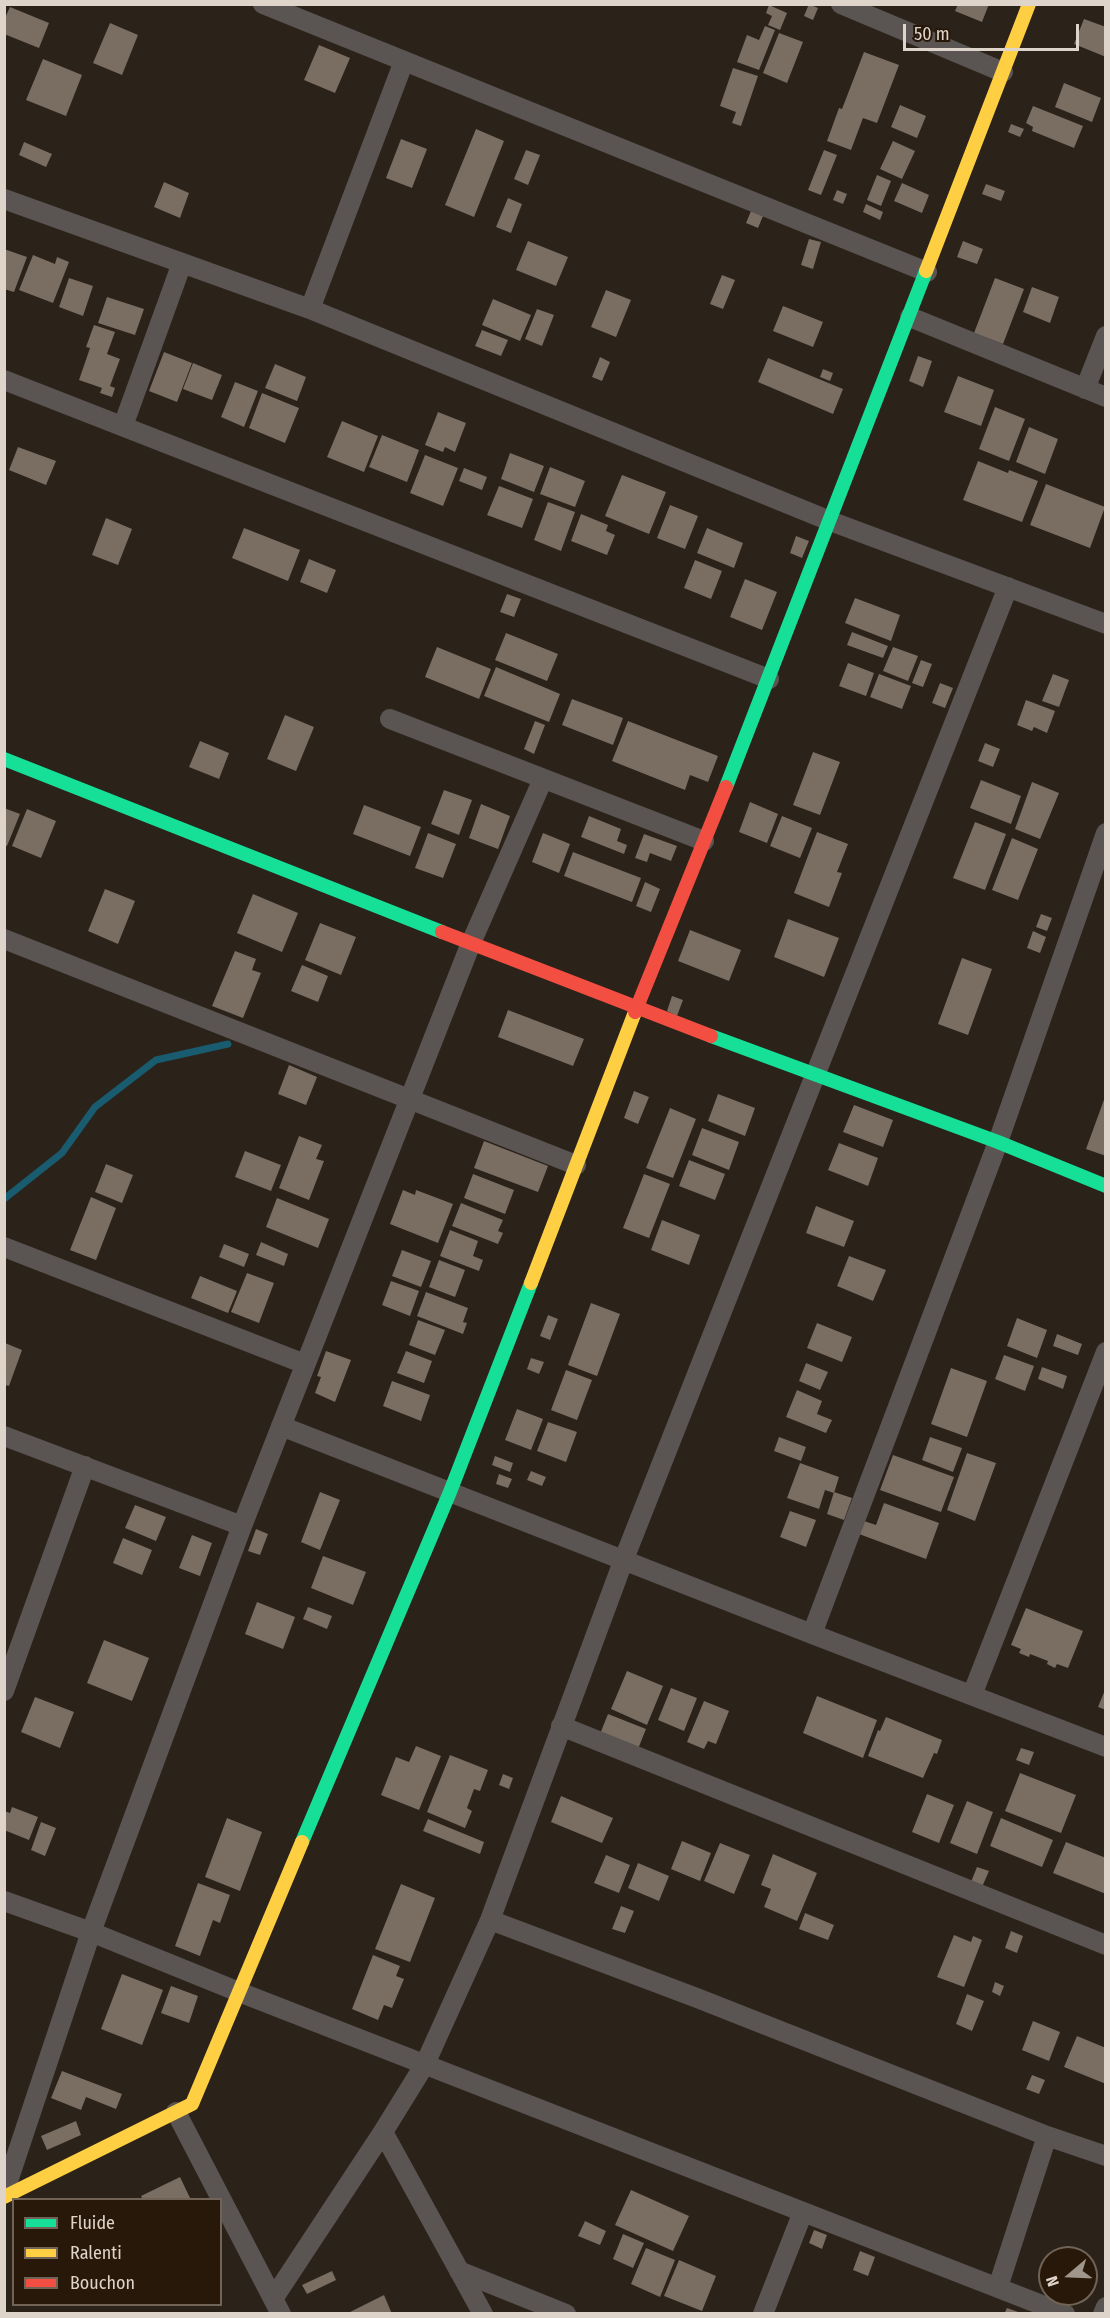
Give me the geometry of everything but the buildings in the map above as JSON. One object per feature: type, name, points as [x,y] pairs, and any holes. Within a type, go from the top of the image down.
[{"type":"street","points":[[262,4],[289,9],[404,61],[927,272]]},
{"type":"street","points":[[841,4],[1003,72]]},
{"type":"street","points":[[4,2195],[192,2104],[450,1492],[637,1007],[769,679],[910,317],[1029,4]]},
{"type":"street","points":[[310,309],[404,61]]},
{"type":"street","points":[[4,199],[310,309],[830,521],[1106,624]]},
{"type":"street","points":[[123,426],[182,263]]},
{"type":"street","points":[[910,317],[1106,397]]},
{"type":"street","points":[[1085,389],[1106,336]]},
{"type":"street","points":[[4,380],[769,679]]},
{"type":"street","points":[[277,2306],[425,2064],[490,1920],[624,1559],[1008,587]]},
{"type":"street","points":[[390,719],[704,841]]},
{"type":"street","points":[[4,759],[471,943],[815,1076],[998,1142],[1106,1186]]},
{"type":"street","points":[[4,2195],[91,1932],[242,1526],[471,943],[543,779]]},
{"type":"street","points":[[812,1634],[998,1142],[1106,833]]},
{"type":"street","points":[[4,939],[576,1165]]},
{"type":"street","points":[[4,1247],[305,1364]]},
{"type":"street","points":[[972,1695],[1106,1352]]},
{"type":"street","points":[[281,1426],[1106,1747]]},
{"type":"street","points":[[4,1436],[242,1526]]},
{"type":"street","points":[[4,1691],[85,1466]]},
{"type":"street","points":[[561,1726],[1106,1945]]},
{"type":"street","points":[[4,1901],[91,1932],[239,1992],[1065,2313]]},
{"type":"street","points":[[490,1920],[708,2002],[1047,2136],[1106,2156]]},
{"type":"street","points":[[176,2112],[221,2198]]},
{"type":"street","points":[[384,2132],[483,2313]]},
{"type":"street","points":[[998,2287],[1047,2136]]},
{"type":"street","points":[[222,2200],[277,2306]]},
{"type":"street","points":[[763,2313],[803,2212]]},
{"type":"street","points":[[459,2271],[567,2313]]},
{"type":"street","points":[[1103,2313],[1106,2307]]},
{"type":"waterway","points":[[4,1199],[62,1153],[95,1107],[156,1060],[228,1044]]},
{"type":"traffic: fast","points":[[726,787],[926,271]]},
{"type":"traffic: fast","points":[[4,759],[442,932]]},
{"type":"traffic: fast","points":[[711,1036],[998,1142],[1106,1186]]},
{"type":"traffic: fast","points":[[302,1842],[450,1492],[531,1283]]},
{"type":"traffic: slow","points":[[926,271],[1029,4]]},
{"type":"traffic: slow","points":[[531,1283],[635,1012]]},
{"type":"traffic: slow","points":[[4,2197],[192,2104],[302,1842]]},
{"type":"traffic: jam","points":[[635,1012],[726,787]]},
{"type":"traffic: jam","points":[[442,932],[711,1036]]}]
